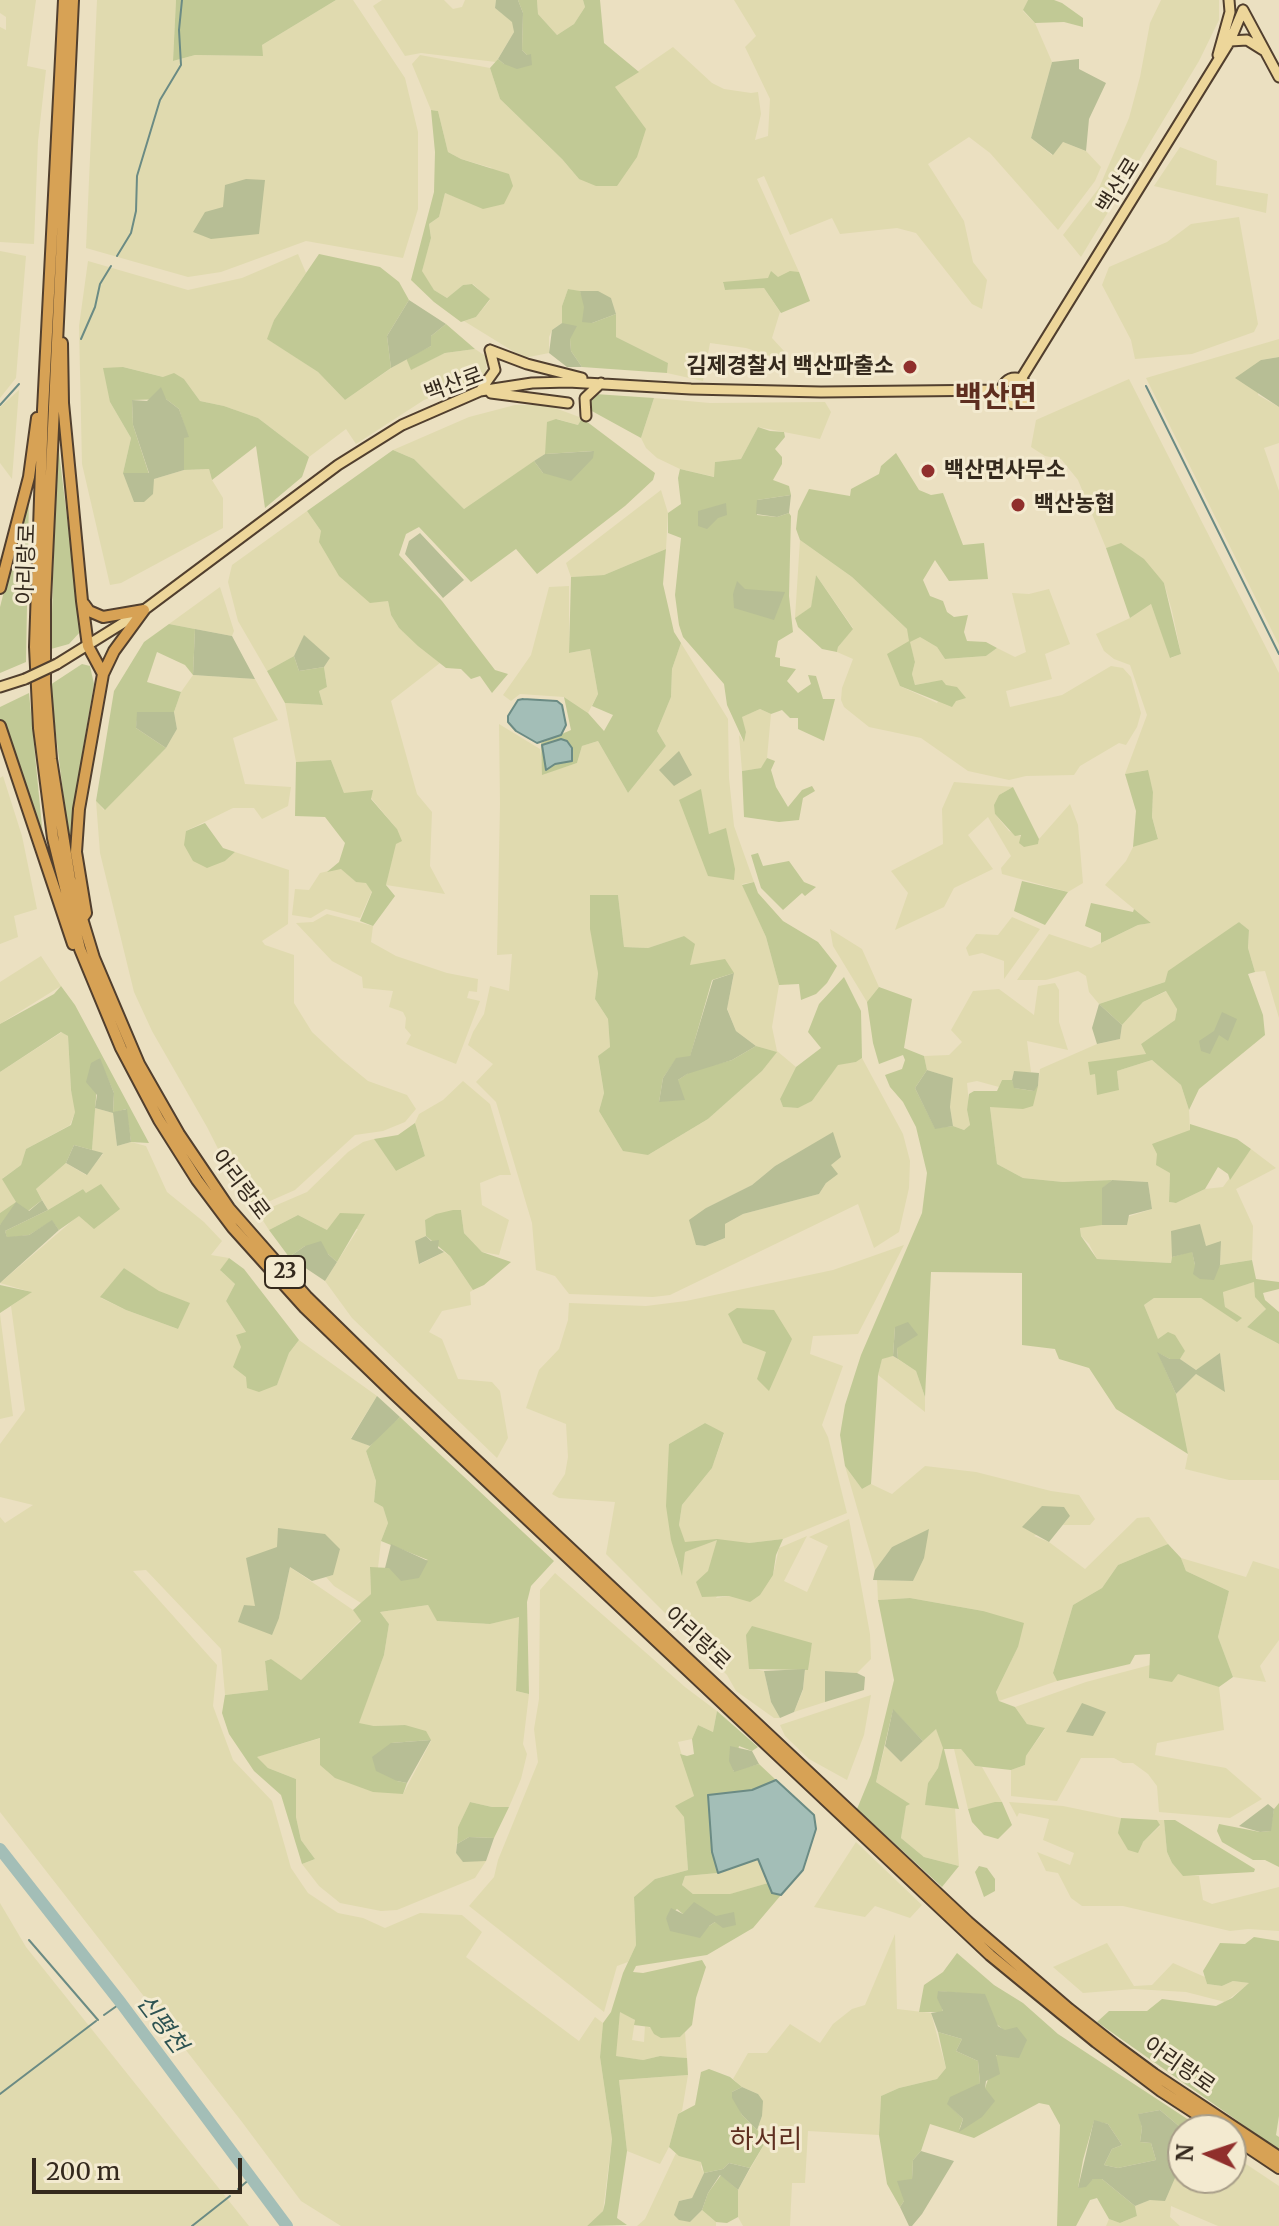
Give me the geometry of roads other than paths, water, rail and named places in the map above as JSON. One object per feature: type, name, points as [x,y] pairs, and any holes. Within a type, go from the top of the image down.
[{"type":"highway","name":"아리랑로","points":[[64,0],[43,410],[35,647],[39,728],[53,838],[80,949],[121,1048],[159,1120],[197,1180],[233,1228],[305,1308],[990,1955],[1107,2051],[1198,2114]]},
{"type":"highway","name":"아리랑로","points":[[73,0],[45,600],[45,684],[61,832],[81,920],[139,1064],[179,1134],[229,1208],[307,1297],[409,1397],[968,1922],[1069,2009],[1129,2055],[1279,2157]]},
{"type":"highway","points":[[57,326],[62,334],[63,403],[82,601],[88,646],[103,674]]},
{"type":"highway","points":[[0,588],[29,477],[36,419],[43,410]]},
{"type":"highway","points":[[82,601],[89,611],[103,617],[144,610]]},
{"type":"highway","points":[[81,920],[86,913],[76,852],[79,809],[103,674],[114,651],[144,610]]},
{"type":"highway","points":[[0,726],[73,945],[80,949]]},
{"type":"highway","points":[[1247,2147],[1279,2168]]},
{"type":"main road","points":[[1214,67],[1230,12],[1229,0]]},
{"type":"main road","name":"백산로","points":[[1021,379],[1230,41],[1243,10],[1264,50]]},
{"type":"main road","points":[[1230,41],[1247,40],[1264,50],[1279,77]]},
{"type":"main road","points":[[568,403],[480,391],[495,370],[490,350],[527,364],[601,383]]},
{"type":"main road","points":[[1021,379],[1027,384],[1029,392],[1023,402],[1015,405],[1007,402],[1002,390],[1008,380],[1021,379]]},
{"type":"main road","name":"백산로","points":[[0,687],[57,664],[144,610],[338,465],[402,425],[480,391],[532,383],[821,392],[1002,390]]},
{"type":"main road","points":[[586,416],[585,398],[601,383]]},
{"type":"water","points":[[518,700],[557,701],[562,705],[566,725],[561,735],[537,743],[516,731],[508,722],[508,716]]},
{"type":"water","points":[[561,739],[572,748],[572,761],[555,764],[546,770],[542,745]]},
{"type":"water","points":[[776,1780],[814,1815],[816,1829],[803,1870],[781,1895],[772,1893],[758,1859],[718,1873],[712,1852],[708,1795],[752,1790]]},
{"type":"waterway","points":[[117,256],[131,233],[136,211],[137,176],[160,100],[181,65],[179,30],[182,0]]},
{"type":"waterway","points":[[81,339],[95,307],[100,284],[111,266]]},
{"type":"waterway","points":[[0,405],[19,384]]},
{"type":"waterway","points":[[1146,386],[1279,654]]},
{"type":"waterway","name":"신평천","points":[[0,1849],[121,2003],[287,2226]]},
{"type":"waterway","points":[[29,1940],[98,2020]]},
{"type":"waterway","points":[[104,2015],[121,2003]]},
{"type":"waterway","points":[[0,2094],[96,2021]]},
{"type":"waterway","points":[[238,2189],[251,2178]]},
{"type":"waterway","points":[[192,2226],[230,2196]]},
{"type":"place","name":"김제경찰서 백산파출소","points":[[910,367]]},
{"type":"place","name":"백산면사무소","points":[[928,471]]},
{"type":"place","name":"백산농협","points":[[1018,505]]},
{"type":"district","name":"백산면","points":[[996,399]]},
{"type":"district","name":"하서리","points":[[766,2141]]}]
